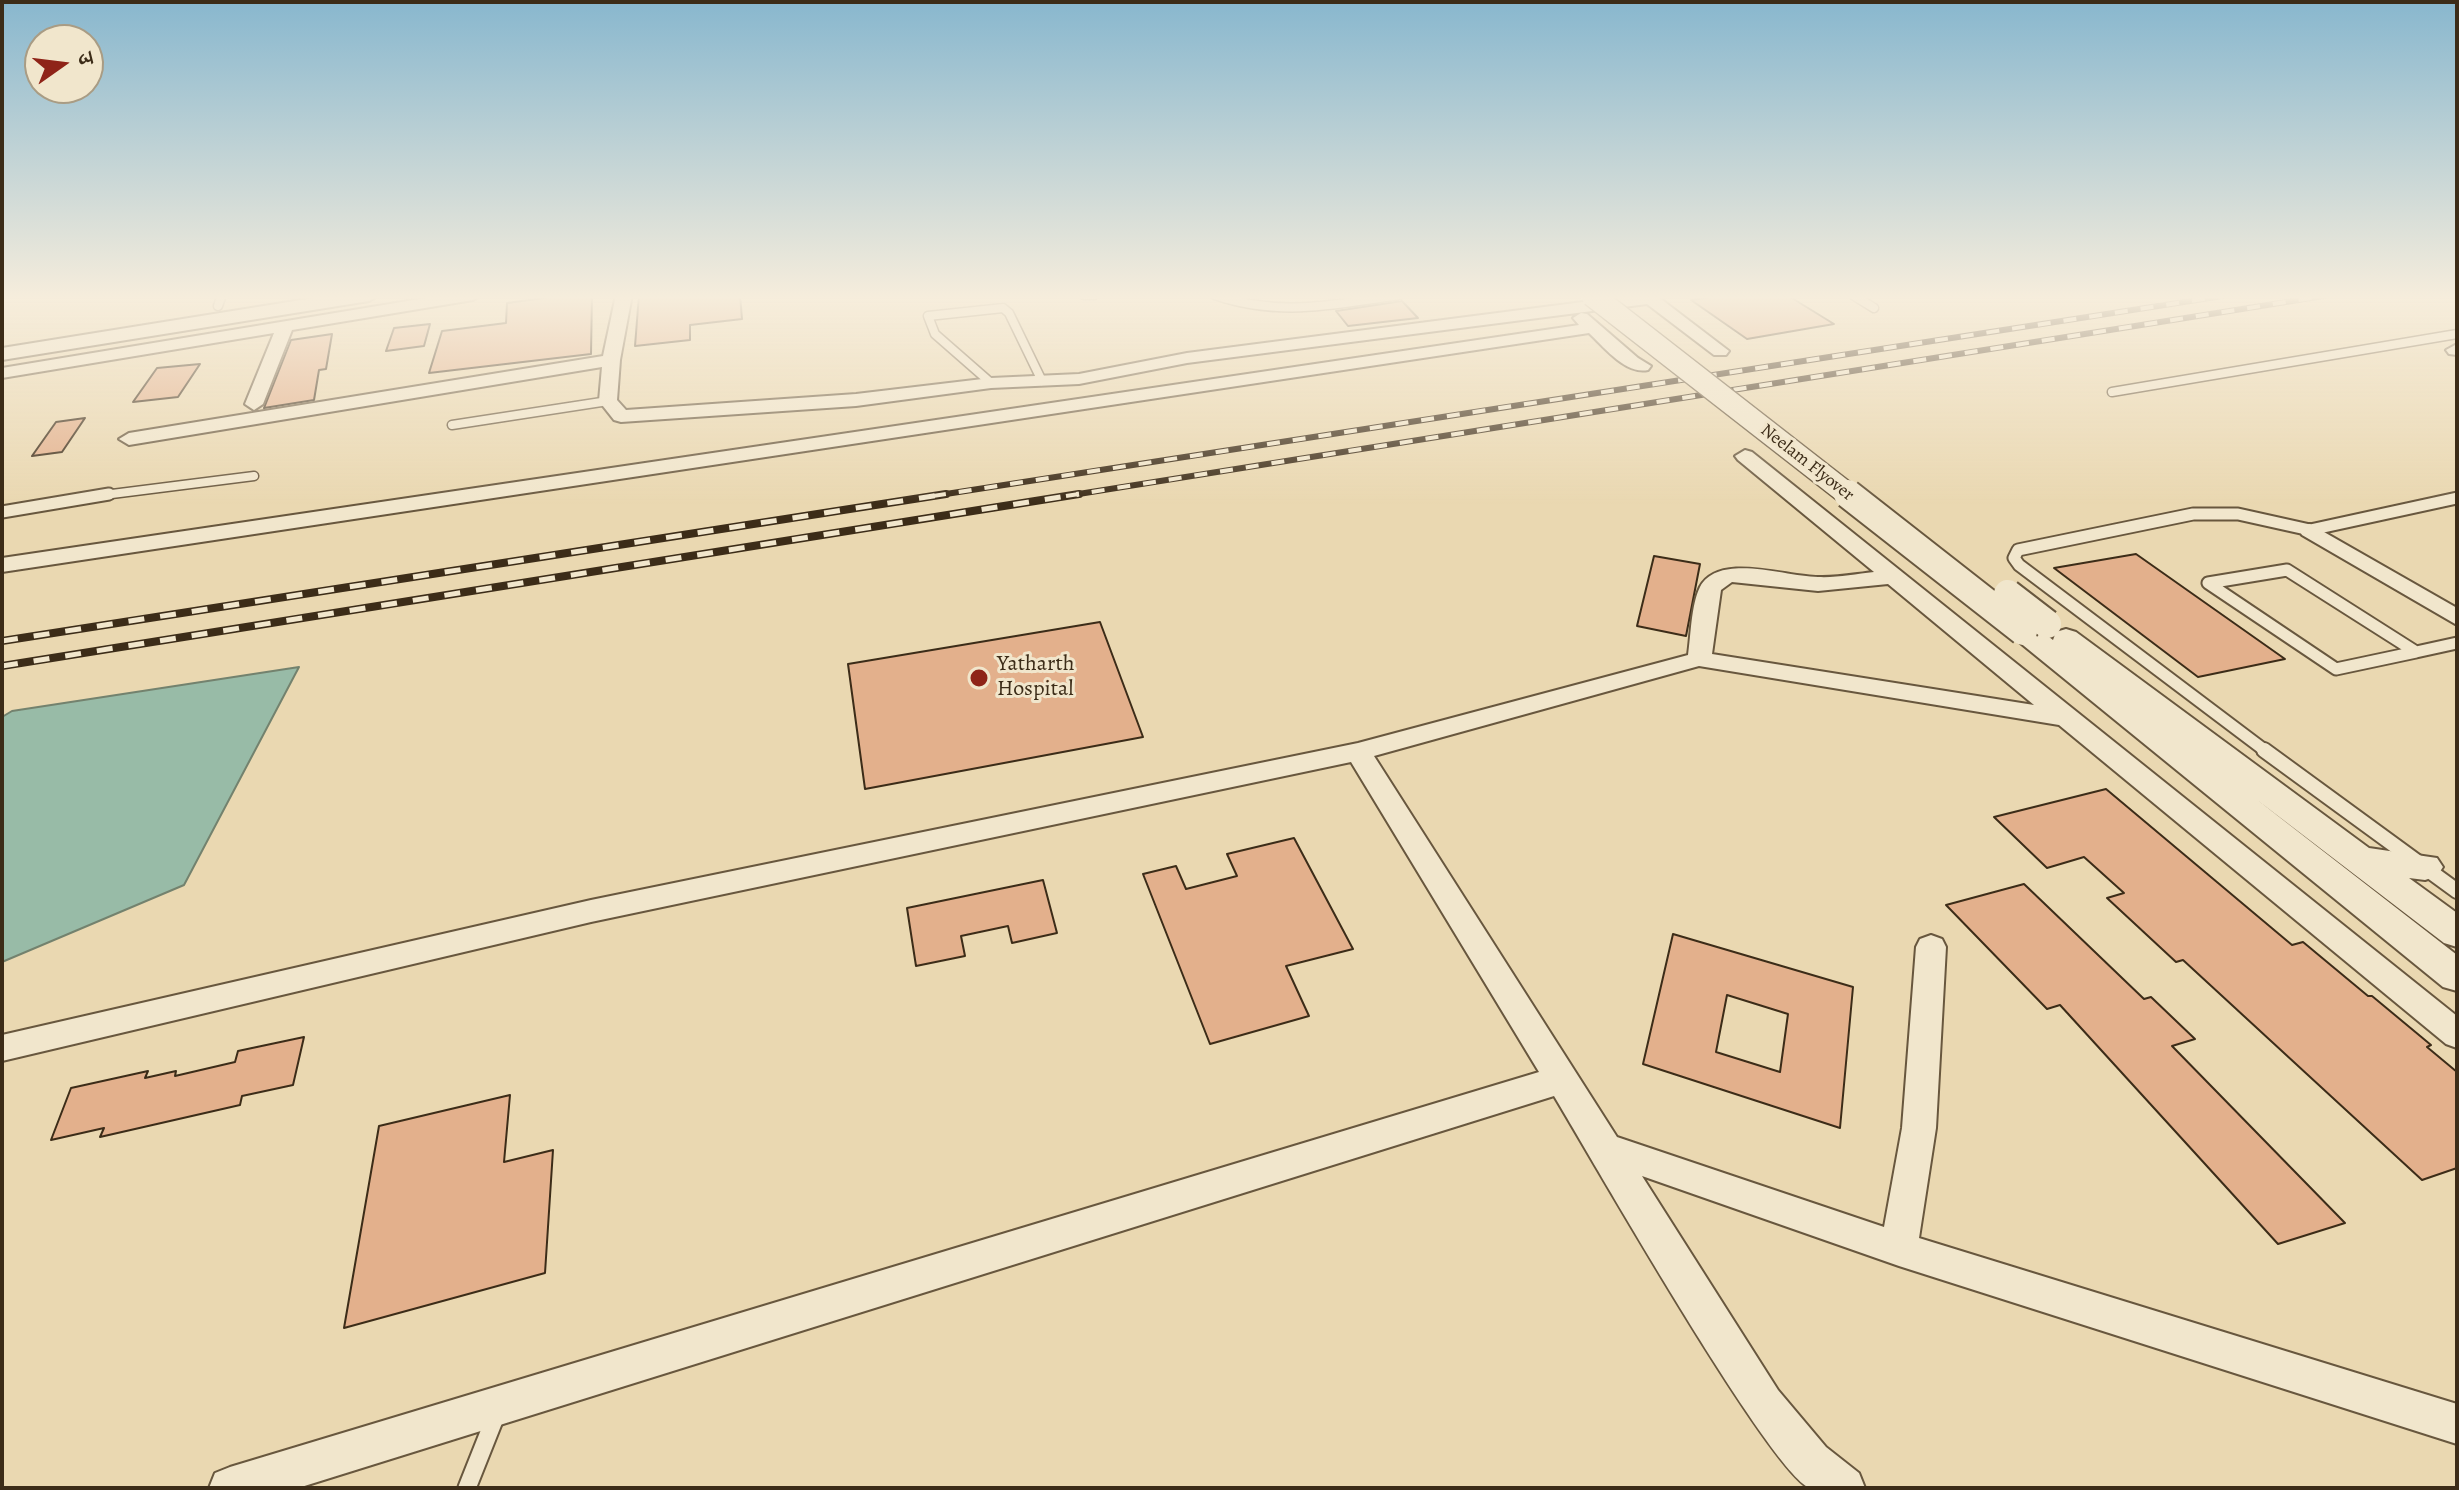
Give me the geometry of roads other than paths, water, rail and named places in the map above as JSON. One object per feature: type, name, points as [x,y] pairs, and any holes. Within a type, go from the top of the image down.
[{"type":"street","points":[[2,373],[52,365]]},
{"type":"street","points":[[254,404],[270,365]]},
{"type":"street","points":[[129,439],[581,365]]},
{"type":"street","points":[[611,365],[608,401],[621,416],[856,400],[991,383],[1079,379],[1153,365]]},
{"type":"street","points":[[2,565],[1346,365]]},
{"type":"street","name":"Neelam Flyover","points":[[1685,365],[2035,628]]},
{"type":"street","name":"Neelam Flyover","points":[[1706,365],[2035,628]]},
{"type":"street","points":[[1745,456],[2457,1035]]},
{"type":"street","points":[[2310,530],[2457,618]]},
{"type":"street","points":[[1699,659],[1710,589],[1719,579],[1729,575],[1818,584],[1894,577]]},
{"type":"street","points":[[2035,628],[2457,933]]},
{"type":"street","points":[[2035,628],[2457,976]]},
{"type":"street","points":[[2,1048],[591,911],[1358,752],[1699,659],[2066,718]]},
{"type":"street","points":[[1358,752],[1764,1404],[1811,1462],[1844,1488]]},
{"type":"street","points":[[2360,860],[2425,867]]},
{"type":"street","points":[[1899,1249],[1919,1128],[1931,947]]},
{"type":"street","points":[[230,1488],[499,1408],[1563,1079]]},
{"type":"street","points":[[1605,1148],[1899,1249],[2457,1424]]},
{"type":"lane","points":[[970,365],[991,383]]},
{"type":"lane","points":[[1034,365],[1042,381]]},
{"type":"lane","points":[[2112,392],[2309,365]]},
{"type":"lane","points":[[452,425],[608,401]]},
{"type":"lane","points":[[2,512],[123,492],[254,476]]},
{"type":"lane","points":[[2457,498],[2310,530],[2238,514],[2193,514],[2018,550],[2014,561],[2153,668],[2457,891]]},
{"type":"lane","points":[[2416,652],[2287,570],[2208,583],[2336,669],[2416,652],[2457,643]]},
{"type":"lane","points":[[467,1488],[499,1408]]},
{"type":"railway","points":[[933,496],[1781,365]]},
{"type":"railway","points":[[1066,496],[1893,365]]},
{"type":"railway","points":[[2,641],[946,494]]},
{"type":"railway","points":[[2,666],[1079,494]]},
{"type":"place","name":"Yatharth Hospital","points":[[979,678]]}]
